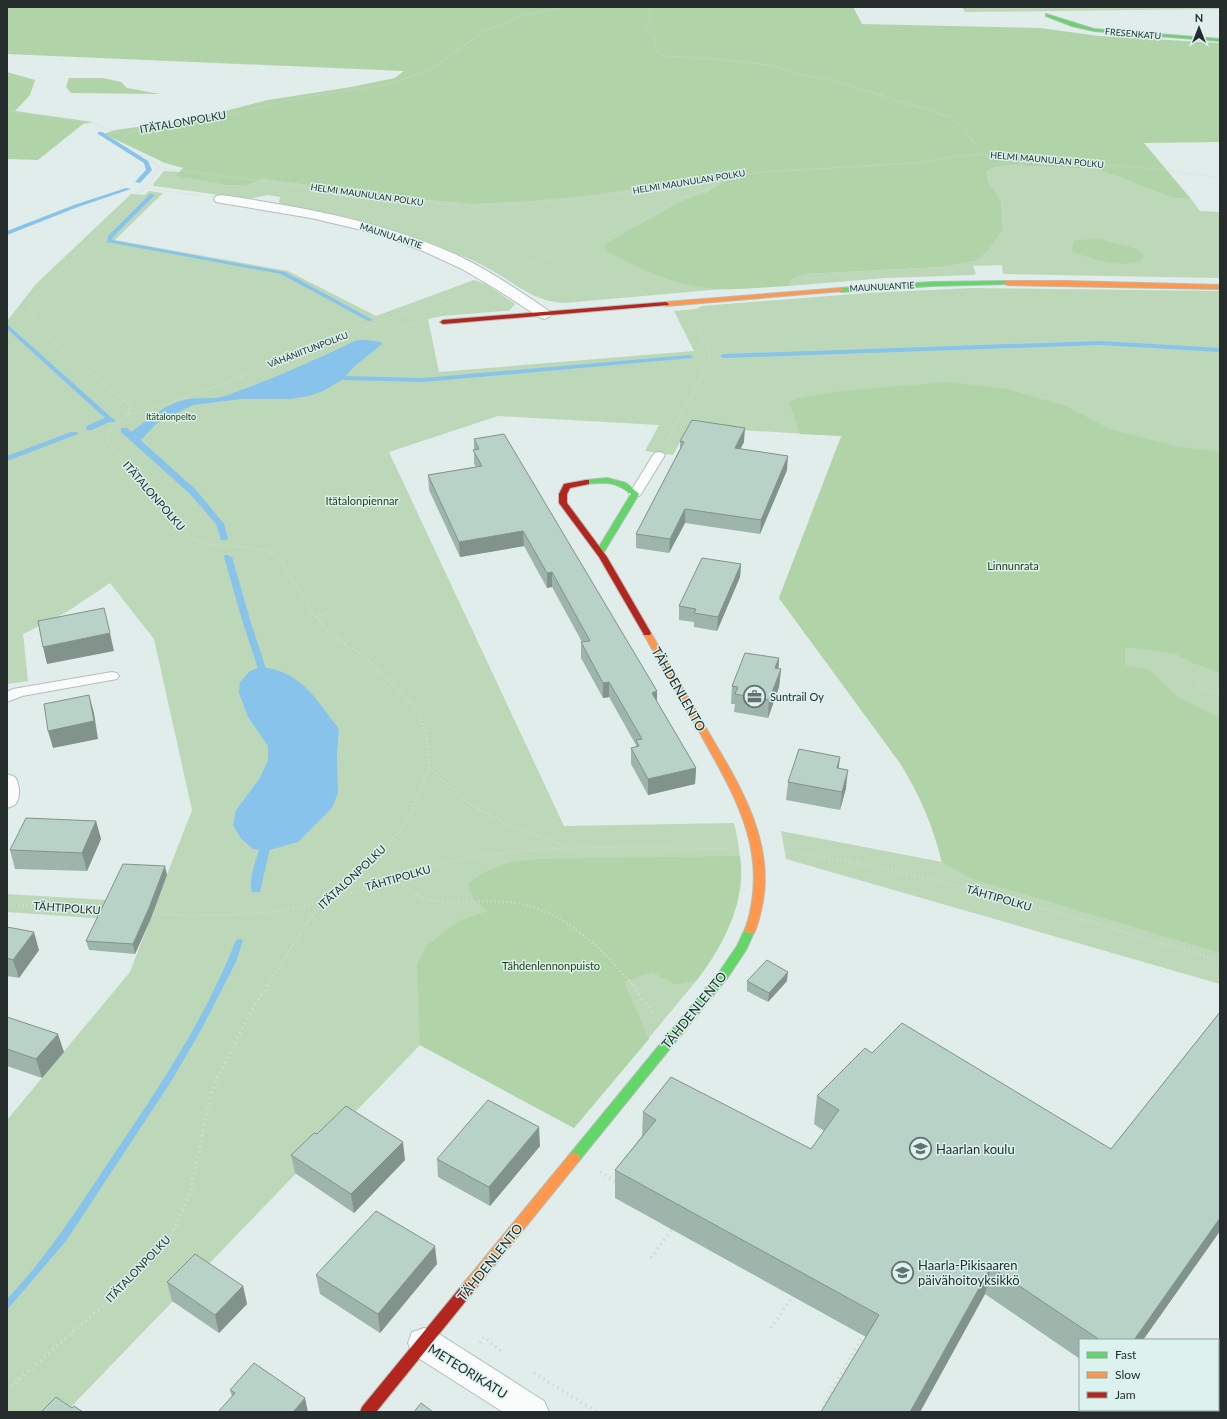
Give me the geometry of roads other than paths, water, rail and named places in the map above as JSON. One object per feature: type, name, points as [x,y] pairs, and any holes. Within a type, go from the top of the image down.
[{"type":"street","name":"FRESENKATU","points":[[1048,15],[1074,25],[1094,30],[1144,36],[1220,40]]},
{"type":"street","name":"MAUNULANTIE","points":[[221,199],[324,217],[392,234],[457,261],[488,277],[544,314]]},
{"type":"street","name":"MAUNULANTIE","points":[[443,322],[932,284],[1059,283],[1220,287]]},
{"type":"street","name":"TÄHDENLENTO","points":[[367,1412],[724,974],[742,947],[754,920],[760,880],[758,850],[745,806],[697,719],[600,552],[563,503],[563,494],[567,486],[599,480],[616,481],[626,485],[635,494]]},
{"type":"street","points":[[600,552],[635,494]]},
{"type":"street","points":[[7,782],[7,800]]},
{"type":"street","name":"METEORIKATU","points":[[424,1343],[532,1412]]},
{"type":"lane","points":[[635,494],[659,455]]},
{"type":"lane","points":[[7,698],[18,692],[112,676]]},
{"type":"water","points":[[357,340],[381,342],[382,344],[356,365],[342,380],[323,391],[309,396],[290,399],[241,399],[193,405],[157,423],[141,440],[131,432],[158,412],[172,404],[189,399],[223,397],[294,369]]},
{"type":"water","points":[[261,667],[287,674],[297,680],[315,697],[339,729],[337,757],[338,793],[332,808],[298,842],[266,851],[253,849],[241,839],[233,825],[236,810],[259,779],[268,760],[268,746],[248,717],[239,693],[240,682],[250,671]]},
{"type":"water","points":[[236,940],[243,940],[236,962],[201,1030],[172,1080],[66,1241],[7,1310],[7,1299],[35,1267],[85,1198],[178,1055],[210,999]]},
{"type":"waterway","points":[[100,133],[146,162],[149,170],[138,182]]},
{"type":"waterway","points":[[7,233],[76,206],[128,189]]},
{"type":"waterway","points":[[152,195],[110,237],[109,241],[283,273],[370,320]]},
{"type":"waterway","points":[[7,326],[110,419]]},
{"type":"waterway","points":[[723,356],[1101,343],[1220,350]]},
{"type":"waterway","points":[[344,378],[423,380],[690,357]]},
{"type":"waterway","points":[[89,428],[110,419]]},
{"type":"waterway","points":[[124,430],[193,492],[220,524],[224,538]]},
{"type":"waterway","points":[[7,459],[74,434]]},
{"type":"waterway","points":[[228,557],[265,678]]},
{"type":"waterway","points":[[256,889],[257,878],[267,840]]},
{"type":"place","name":"Suntrail Oy","points":[[755,697]]},
{"type":"place","name":"Haarlan koulu","points":[[921,1149]]},
{"type":"place","name":"Haarla-Pikisaaren päivähoitoyksikkö","points":[[902,1272]]},
{"type":"park label","name":"Itätalonpelto","points":[[171,417]]},
{"type":"park label","name":"Itätalonpiennar","points":[[362,501]]},
{"type":"park label","name":"Linnunrata","points":[[1013,566]]},
{"type":"park label","name":"Tähdenlennonpuisto","points":[[551,966]]}]
